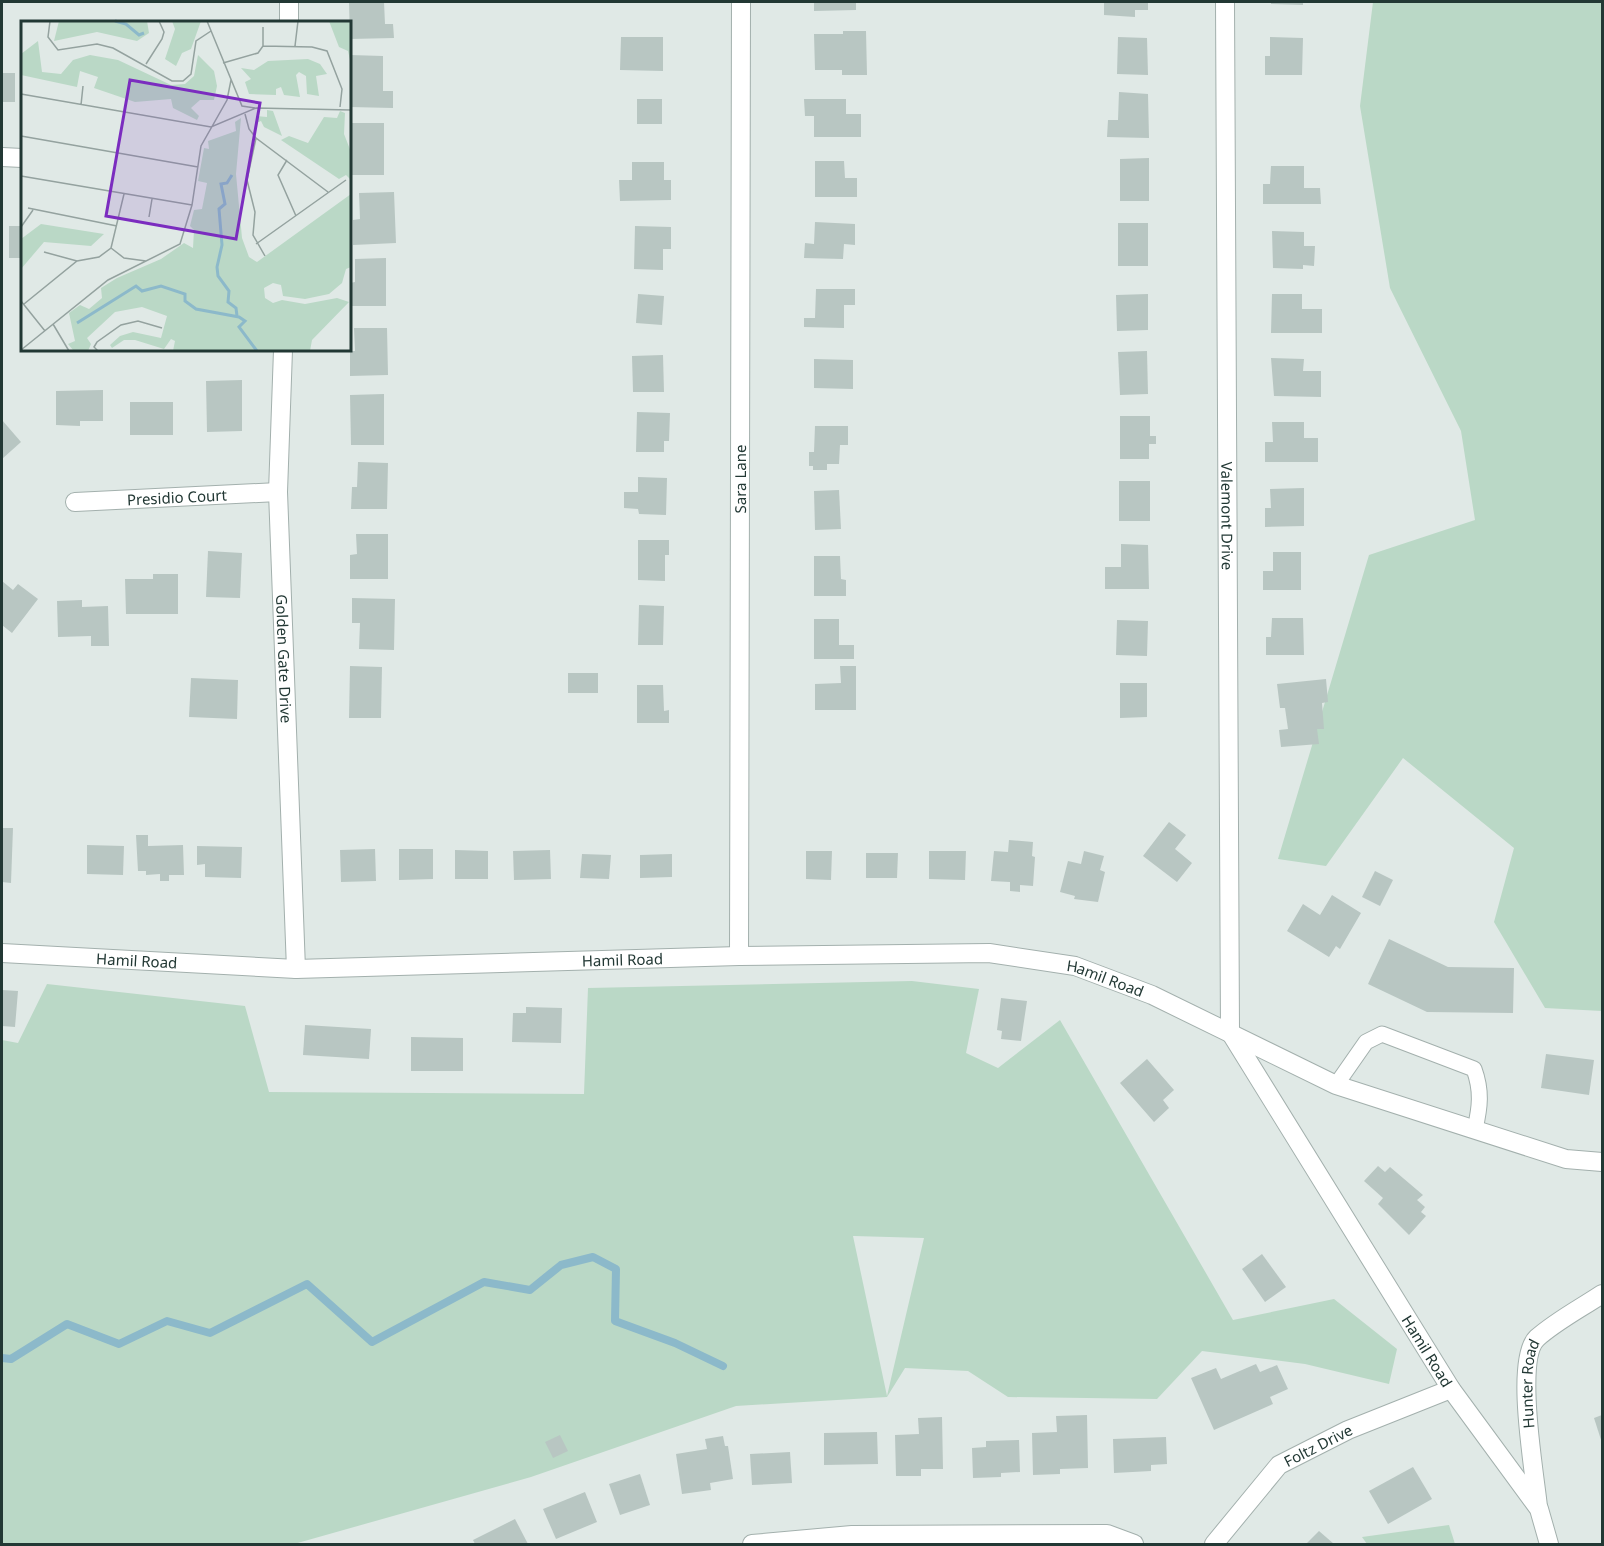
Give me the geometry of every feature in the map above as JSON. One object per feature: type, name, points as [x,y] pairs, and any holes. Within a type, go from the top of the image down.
[{"type":"street","points":[[289,2],[289,21]]},
{"type":"street","name":"Sara Lane","points":[[739,956],[741,2]]},
{"type":"street","name":"Valemont Drive","points":[[1225,2],[1230,1032]]},
{"type":"street","points":[[2,157],[21,158]]},
{"type":"street","name":"Golden Gate Drive","points":[[283,351],[278,492],[296,969]]},
{"type":"street","name":"Presidio Court","points":[[75,502],[278,492]]},
{"type":"street","name":"Hamil Road","points":[[2,953],[296,969],[739,956],[990,953],[1075,966],[1152,995],[1336,1084],[1566,1158],[1602,1162]]},
{"type":"street","name":"Hamil Road","points":[[1230,1032],[1451,1389],[1539,1509],[1548,1545]]},
{"type":"street","name":"Hunter Road","points":[[1539,1509],[1526,1395],[1527,1362],[1535,1339],[1602,1294]]},
{"type":"street","name":"Foltz Drive","points":[[1214,1545],[1279,1464],[1348,1430],[1451,1389]]},
{"type":"street","points":[[752,1545],[852,1535],[1061,1534],[1107,1534],[1134,1545]]},
{"type":"lane","points":[[1336,1084],[1366,1042],[1382,1034],[1398,1038],[1474,1070],[1479,1082],[1481,1102],[1475,1129]]},
{"type":"green space","points":[[1373,2],[1602,2],[1602,1011],[1545,1008],[1494,922],[1514,848],[1403,758],[1326,866],[1278,859],[1369,555],[1475,520],[1461,431],[1390,288],[1360,106]]},
{"type":"green space","points":[[912,981],[979,989],[966,1053],[998,1068],[1060,1020],[1233,1320],[1334,1299],[1397,1349],[1389,1384],[1305,1364],[1202,1351],[1157,1399],[1008,1397],[968,1371],[905,1368],[887,1397],[736,1406],[531,1477],[294,1544],[2,1544],[2,1040],[18,1043],[47,984],[245,1006],[269,1092],[584,1094],[588,988]],"holes":[[[853,1236],[924,1238],[887,1396]]]},
{"type":"green space","points":[[1449,1525],[1455,1544],[1367,1544],[1362,1537]]},
{"type":"building","points":[[349,2],[384,2],[385,24],[393,24],[394,38],[351,39]]},
{"type":"building","points":[[814,2],[856,2],[856,10],[814,11]]},
{"type":"building","points":[[1104,2],[1148,2],[1148,10],[1135,10],[1135,17],[1104,15]]},
{"type":"building","points":[[1271,2],[1303,2],[1303,5],[1271,4]]},
{"type":"building","points":[[843,31],[866,31],[867,75],[842,75],[842,70],[815,70],[814,34],[843,34]]},
{"type":"building","points":[[621,37],[663,37],[663,71],[620,70]]},
{"type":"building","points":[[1118,37],[1147,38],[1148,75],[1117,74]]},
{"type":"building","points":[[1270,37],[1303,38],[1302,75],[1265,75],[1265,56],[1270,56]]},
{"type":"building","points":[[351,55],[383,56],[383,91],[393,91],[393,108],[351,107]]},
{"type":"building","points":[[2,73],[15,73],[15,102],[2,102]]},
{"type":"building","points":[[1119,92],[1148,94],[1149,138],[1107,137],[1108,120],[1118,120]]},
{"type":"building","points":[[637,99],[662,99],[662,124],[637,124]]},
{"type":"building","points":[[804,99],[846,99],[846,114],[861,114],[861,137],[814,137],[814,116],[805,116]]},
{"type":"building","points":[[352,123],[384,123],[384,175],[352,175]]},
{"type":"building","points":[[1149,158],[1149,201],[1120,201],[1120,159]]},
{"type":"building","points":[[815,161],[844,161],[845,178],[857,178],[857,197],[815,197]]},
{"type":"building","points":[[632,162],[664,162],[664,180],[671,180],[671,200],[620,201],[619,180],[632,180]]},
{"type":"building","points":[[1271,166],[1304,166],[1304,188],[1320,188],[1321,204],[1263,204],[1263,184],[1270,184]]},
{"type":"building","points":[[394,192],[396,243],[353,245],[353,220],[360,219],[359,193]]},
{"type":"building","points":[[815,222],[855,224],[855,245],[844,244],[843,259],[804,258],[805,243],[814,244]]},
{"type":"building","points":[[1118,223],[1148,223],[1148,266],[1118,266]]},
{"type":"building","points":[[9,226],[21,226],[21,258],[9,258]]},
{"type":"building","points":[[635,226],[671,227],[671,249],[663,249],[663,270],[634,269]]},
{"type":"building","points":[[1272,231],[1304,232],[1304,246],[1315,246],[1314,266],[1303,265],[1303,269],[1273,268]]},
{"type":"building","points":[[386,258],[386,306],[351,306],[351,283],[355,282],[355,259]]},
{"type":"building","points":[[816,289],[855,289],[855,305],[844,305],[844,328],[804,327],[804,318],[815,318]]},
{"type":"building","points":[[638,294],[664,296],[662,325],[636,323]]},
{"type":"building","points":[[1148,294],[1148,330],[1117,331],[1116,295]]},
{"type":"building","points":[[1272,294],[1302,294],[1302,309],[1322,309],[1322,333],[1271,333]]},
{"type":"building","points":[[354,328],[387,328],[388,375],[350,376],[350,351],[355,351]]},
{"type":"building","points":[[1147,351],[1148,394],[1120,395],[1118,352]]},
{"type":"building","points":[[663,355],[664,392],[633,392],[632,356]]},
{"type":"building","points":[[1271,358],[1304,359],[1303,371],[1321,371],[1321,397],[1274,396]]},
{"type":"building","points":[[814,359],[853,360],[853,389],[814,388]]},
{"type":"building","points":[[242,380],[242,431],[207,432],[206,381]]},
{"type":"building","points":[[103,390],[103,421],[80,421],[80,426],[56,425],[56,391]]},
{"type":"building","points":[[384,394],[384,445],[351,445],[350,395]]},
{"type":"building","points":[[130,402],[173,402],[173,435],[130,435]]},
{"type":"building","points":[[637,412],[670,413],[669,441],[664,441],[664,452],[636,452]]},
{"type":"building","points":[[1120,416],[1150,416],[1150,436],[1156,436],[1156,444],[1149,444],[1149,459],[1120,459]]},
{"type":"building","points":[[2,420],[21,442],[2,459]]},
{"type":"building","points":[[1272,422],[1304,422],[1304,438],[1318,438],[1318,462],[1265,462],[1265,442],[1273,442]]},
{"type":"building","points":[[815,426],[848,426],[848,445],[840,445],[839,464],[827,464],[827,470],[813,470],[813,466],[809,466],[809,452],[814,452]]},
{"type":"building","points":[[358,462],[388,463],[387,509],[351,509],[352,487],[357,487]]},
{"type":"building","points":[[638,477],[667,478],[666,515],[639,514],[638,509],[624,508],[624,492],[638,492]]},
{"type":"building","points":[[1119,481],[1150,481],[1150,521],[1119,521]]},
{"type":"building","points":[[1304,488],[1304,526],[1265,527],[1265,508],[1271,508],[1270,489]]},
{"type":"building","points":[[839,490],[841,529],[815,530],[814,491]]},
{"type":"building","points":[[356,534],[388,534],[388,579],[350,579],[350,555],[357,554]]},
{"type":"building","points":[[638,540],[669,540],[669,555],[665,555],[665,581],[638,580]]},
{"type":"building","points":[[1121,544],[1148,545],[1149,589],[1105,589],[1105,567],[1121,567]]},
{"type":"building","points":[[208,551],[242,553],[240,598],[206,597]]},
{"type":"building","points":[[1273,552],[1301,552],[1301,590],[1263,590],[1263,571],[1273,571]]},
{"type":"building","points":[[814,556],[840,556],[841,579],[846,580],[846,596],[814,596]]},
{"type":"building","points":[[153,574],[178,574],[178,614],[126,614],[125,579],[153,579]]},
{"type":"building","points":[[2,581],[13,590],[18,584],[38,599],[12,633],[2,625]]},
{"type":"building","points":[[352,598],[395,599],[394,650],[359,649],[360,623],[352,623]]},
{"type":"building","points":[[82,600],[82,607],[108,606],[109,646],[91,646],[91,636],[58,637],[57,601]]},
{"type":"building","points":[[639,605],[664,606],[663,645],[638,645]]},
{"type":"building","points":[[1272,618],[1303,618],[1304,655],[1266,655],[1266,637],[1271,637]]},
{"type":"building","points":[[814,619],[839,619],[839,645],[854,645],[854,659],[814,659]]},
{"type":"building","points":[[1117,620],[1148,621],[1147,656],[1116,655]]},
{"type":"building","points":[[350,666],[382,667],[381,718],[349,718]]},
{"type":"building","points":[[840,666],[856,666],[856,710],[815,710],[815,684],[841,683]]},
{"type":"building","points":[[568,673],[598,673],[598,693],[568,693]]},
{"type":"building","points":[[191,678],[238,680],[237,719],[189,717]]},
{"type":"building","points":[[1326,679],[1328,702],[1322,703],[1324,729],[1317,729],[1319,744],[1281,747],[1279,730],[1288,729],[1285,708],[1280,708],[1277,684]]},
{"type":"building","points":[[1120,683],[1147,683],[1147,717],[1120,718]]},
{"type":"building","points":[[637,685],[663,685],[664,711],[669,710],[669,723],[637,723]]},
{"type":"building","points":[[1169,822],[1186,835],[1175,849],[1192,863],[1177,882],[1143,856]]},
{"type":"building","points":[[2,828],[13,828],[11,883],[2,882]]},
{"type":"building","points":[[136,835],[148,835],[148,846],[183,845],[184,875],[169,875],[169,881],[160,881],[160,874],[146,875],[146,871],[138,871]]},
{"type":"building","points":[[1009,840],[1033,842],[1032,856],[1035,857],[1033,886],[1020,885],[1020,892],[1010,891],[1010,882],[991,881],[994,851],[1008,852]]},
{"type":"building","points":[[87,845],[124,846],[123,875],[87,874]]},
{"type":"building","points":[[197,846],[242,847],[241,878],[205,877],[205,864],[197,865]]},
{"type":"building","points":[[375,849],[376,881],[341,882],[340,850]]},
{"type":"building","points":[[399,849],[433,849],[433,879],[399,880]]},
{"type":"building","points":[[455,850],[488,851],[488,879],[455,879]]},
{"type":"building","points":[[550,850],[551,879],[514,880],[513,851]]},
{"type":"building","points":[[806,851],[832,851],[831,880],[806,879]]},
{"type":"building","points":[[929,851],[966,851],[965,880],[929,879]]},
{"type":"building","points":[[1084,851],[1104,856],[1100,870],[1105,872],[1098,902],[1074,899],[1075,896],[1060,892],[1068,861],[1081,864]]},
{"type":"building","points":[[866,853],[898,853],[897,878],[866,878]]},
{"type":"building","points":[[582,854],[611,855],[609,879],[580,878]]},
{"type":"building","points":[[672,854],[672,877],[640,878],[640,855]]},
{"type":"building","points":[[1375,871],[1393,880],[1380,906],[1362,897]]},
{"type":"building","points":[[1332,895],[1361,913],[1340,949],[1336,946],[1329,957],[1287,931],[1303,904],[1320,915]]},
{"type":"building","points":[[1389,939],[1448,967],[1514,968],[1513,1013],[1427,1012],[1368,984]]},
{"type":"building","points":[[2,990],[18,991],[15,1027],[2,1026]]},
{"type":"building","points":[[1001,998],[1027,1001],[1021,1041],[1001,1039],[1002,1031],[997,1030]]},
{"type":"building","points":[[526,1007],[562,1008],[561,1043],[512,1042],[513,1013],[526,1013]]},
{"type":"building","points":[[305,1025],[371,1029],[369,1059],[303,1055]]},
{"type":"building","points":[[411,1037],[463,1038],[463,1071],[411,1071]]},
{"type":"building","points":[[1546,1054],[1594,1060],[1589,1095],[1541,1088]]},
{"type":"building","points":[[1147,1059],[1174,1090],[1163,1100],[1169,1108],[1154,1122],[1120,1083]]},
{"type":"building","points":[[1378,1166],[1385,1172],[1390,1167],[1423,1195],[1417,1200],[1425,1207],[1421,1212],[1426,1216],[1409,1235],[1378,1204],[1383,1198],[1364,1181]]},
{"type":"building","points":[[1262,1254],[1286,1287],[1265,1302],[1242,1269]]},
{"type":"building","points":[[1256,1364],[1260,1372],[1277,1365],[1288,1389],[1270,1397],[1273,1404],[1214,1430],[1191,1378],[1216,1368],[1221,1379]]},
{"type":"building","points":[[1087,1415],[1088,1468],[1060,1469],[1060,1474],[1033,1475],[1032,1433],[1057,1432],[1056,1416]]},
{"type":"building","points":[[1602,1415],[1602,1443],[1594,1418]]},
{"type":"building","points":[[942,1417],[943,1469],[921,1469],[921,1476],[896,1476],[895,1435],[919,1434],[918,1418]]},
{"type":"building","points":[[877,1432],[878,1464],[824,1465],[824,1433]]},
{"type":"building","points":[[560,1435],[568,1451],[553,1458],[545,1442]]},
{"type":"building","points":[[723,1436],[725,1446],[728,1446],[733,1479],[710,1483],[711,1490],[682,1494],[676,1454],[707,1449],[705,1439]]},
{"type":"building","points":[[1166,1437],[1167,1464],[1151,1465],[1151,1471],[1114,1473],[1113,1439]]},
{"type":"building","points":[[1019,1440],[1020,1472],[1001,1473],[1001,1477],[973,1478],[972,1448],[986,1447],[986,1441]]},
{"type":"building","points":[[790,1452],[792,1483],[752,1485],[750,1454]]},
{"type":"building","points":[[1413,1467],[1432,1499],[1388,1524],[1369,1491]]},
{"type":"building","points":[[640,1474],[650,1505],[620,1515],[609,1484]]},
{"type":"building","points":[[585,1492],[597,1522],[556,1539],[543,1509]]},
{"type":"building","points":[[515,1519],[528,1544],[475,1544],[473,1540]]},
{"type":"building","points":[[1319,1531],[1334,1544],[1306,1544]]},
{"type":"waterway","points":[[2,1358],[11,1359],[67,1324],[119,1344],[167,1321],[210,1333],[307,1284],[372,1342],[484,1282],[530,1290],[561,1265],[593,1257],[616,1269],[615,1321],[675,1343],[723,1366]]}]
